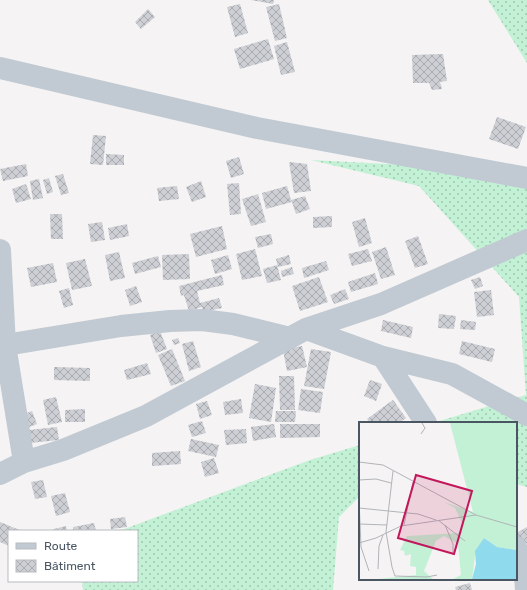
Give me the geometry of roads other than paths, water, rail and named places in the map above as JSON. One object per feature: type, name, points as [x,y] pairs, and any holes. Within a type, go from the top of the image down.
[{"type":"street","points":[[0,68],[257,128],[527,178]]},
{"type":"street","points":[[0,474],[24,462],[63,450],[146,416],[298,334],[382,304],[527,240]]},
{"type":"street","points":[[0,250],[2,345],[24,462]]},
{"type":"street","points":[[2,345],[121,326],[170,321],[202,320],[233,324],[298,334],[383,358],[452,374],[527,415]]},
{"type":"street","points":[[383,358],[425,422]]},
{"type":"street","points":[[517,550],[525,576],[526,590]]}]
